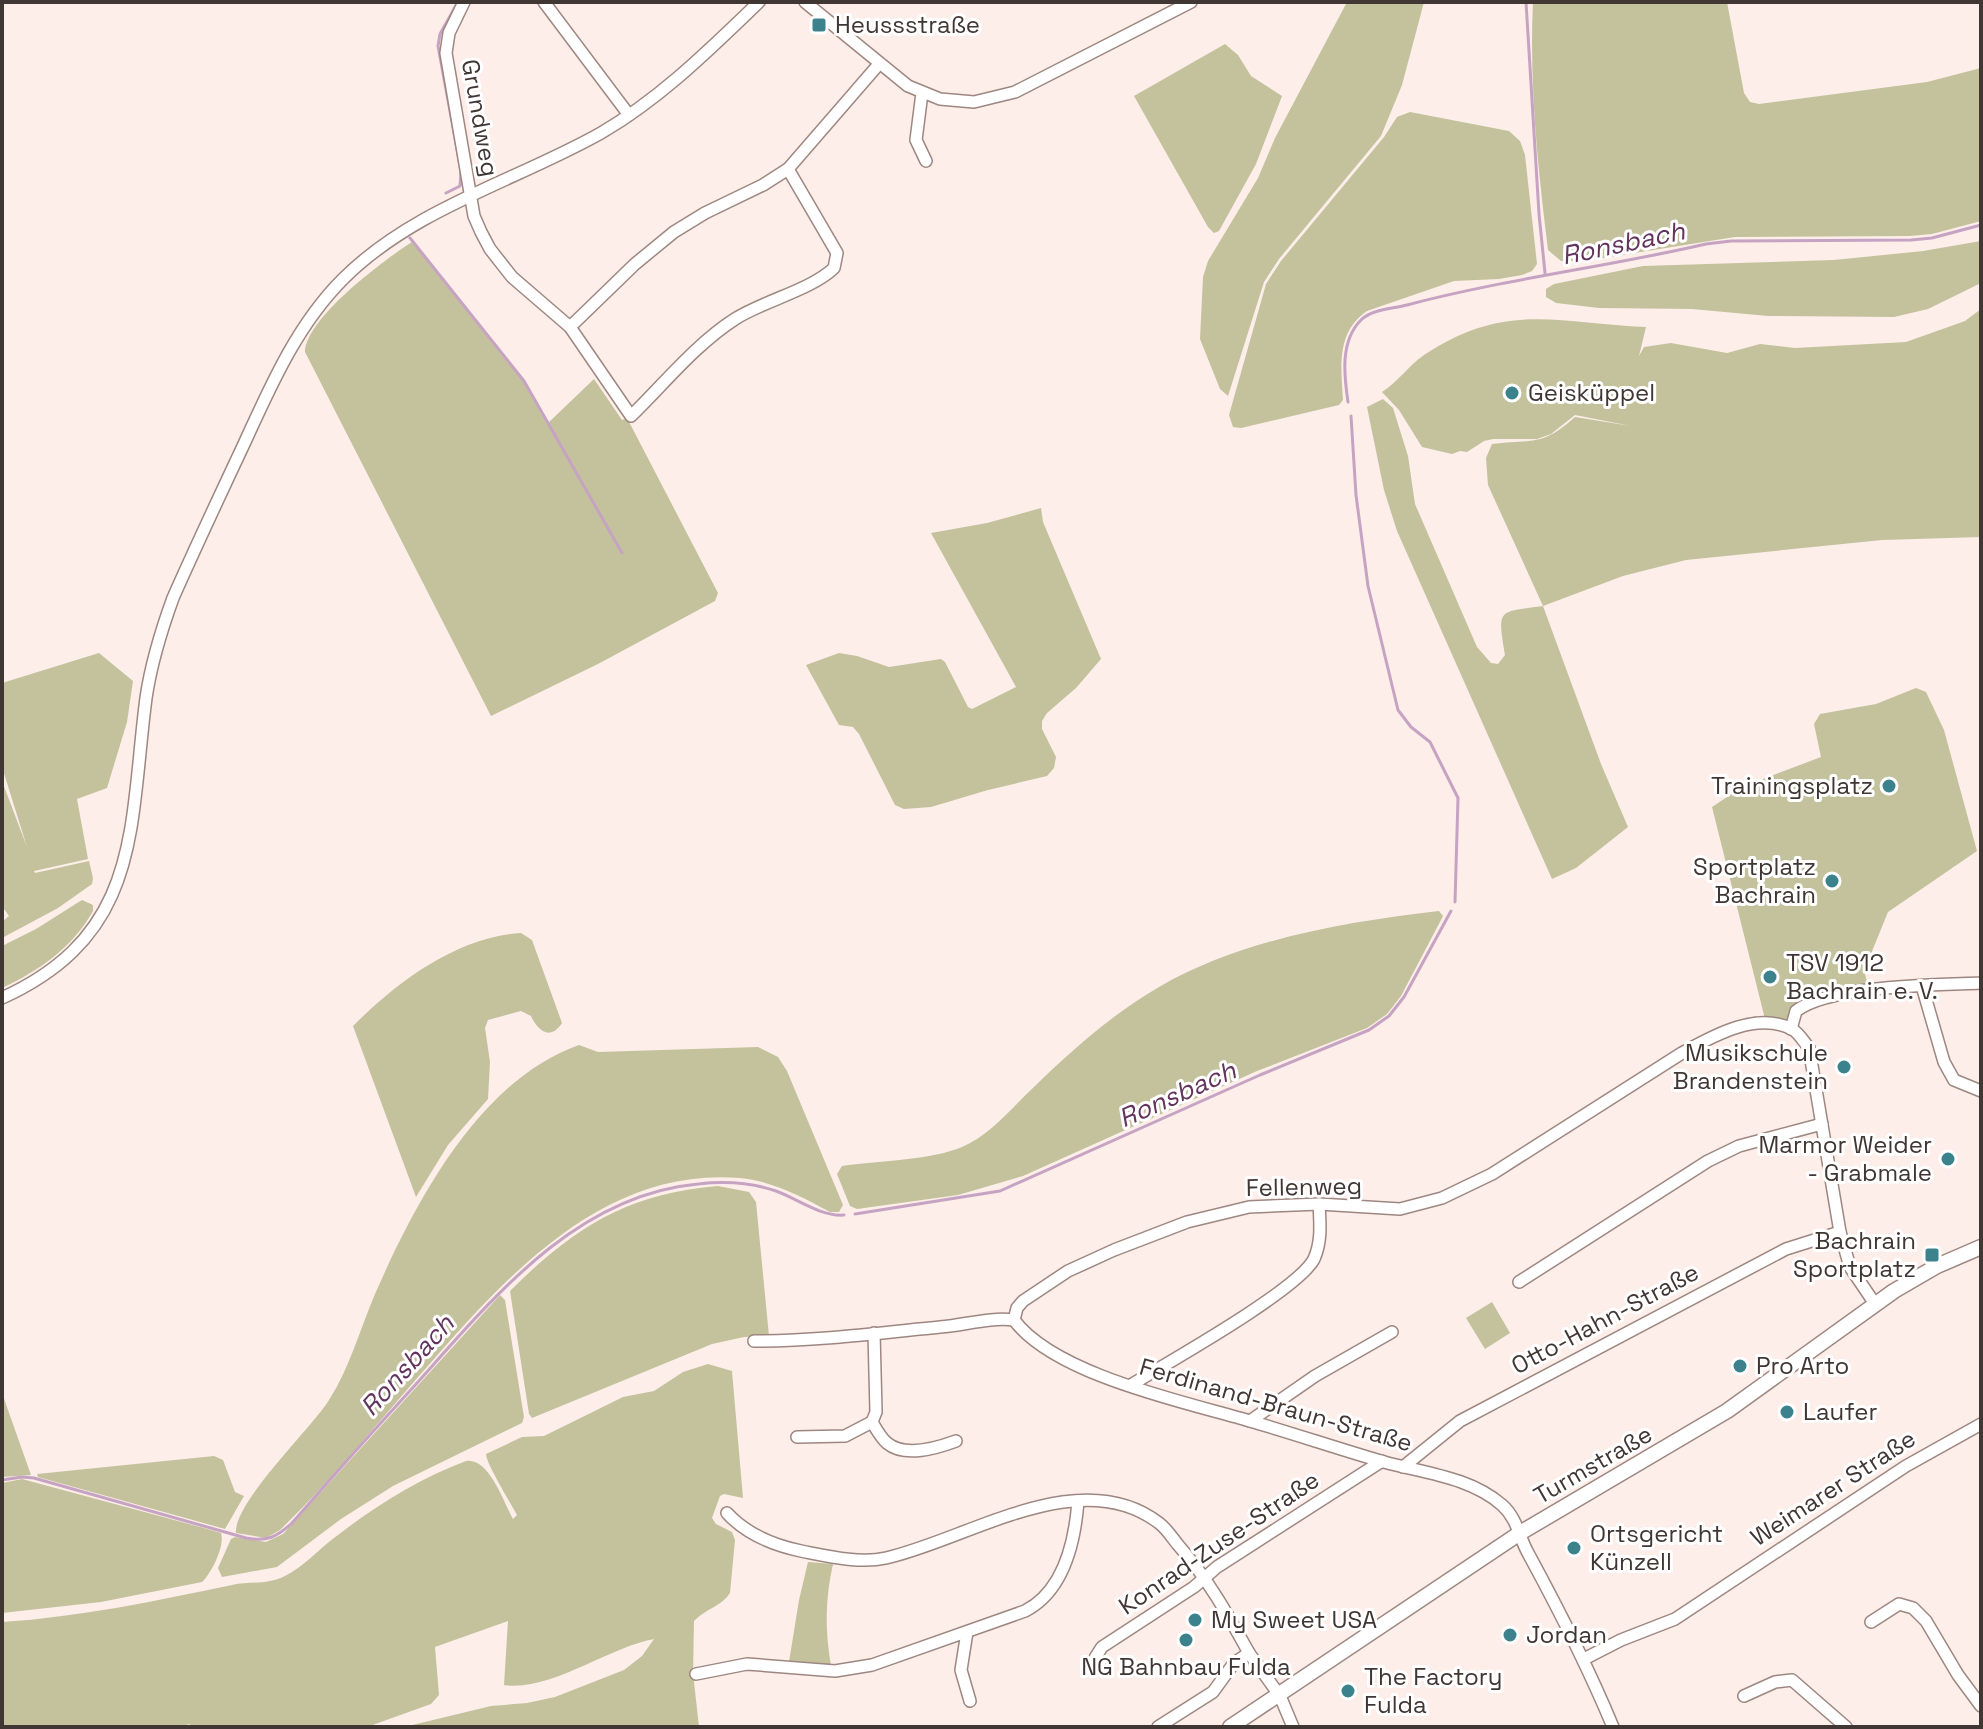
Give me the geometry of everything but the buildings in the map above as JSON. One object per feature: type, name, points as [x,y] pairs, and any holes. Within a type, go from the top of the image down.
[{"type":"main road","name":"Turmstraße","points":[[1230,1727],[1520,1533],[1727,1411],[1875,1304],[1937,1266],[1981,1247]]},
{"type":"street","name":"Grundweg","points":[[464,2],[449,33],[446,53],[474,216],[490,249],[512,277],[570,327],[631,416],[734,320],[829,273],[837,262],[837,253],[788,169]]},
{"type":"street","points":[[544,2],[629,115]]},
{"type":"street","points":[[805,2],[908,86],[957,102],[993,100],[1036,82],[1191,2]]},
{"type":"street","points":[[2,998],[30,984],[67,957],[96,924],[117,887],[130,840],[148,689],[163,626],[282,363],[317,308],[342,280],[384,244],[434,214],[599,134],[629,115],[679,78],[751,5]]},
{"type":"street","points":[[570,327],[635,264],[674,232],[788,169],[879,64]]},
{"type":"street","points":[[922,93],[916,140],[926,161]]},
{"type":"street","points":[[1875,1304],[1850,1267],[1840,1232],[1809,1048],[1791,1029],[1796,1011],[1818,999],[1922,986],[1981,983]]},
{"type":"street","points":[[1922,986],[1944,1062],[1954,1080],[1981,1091]]},
{"type":"street","name":"Fellenweg","points":[[1014,1320],[1017,1308],[1023,1301],[1068,1271],[1187,1222],[1249,1207],[1319,1204],[1400,1209],[1442,1198],[1492,1174],[1712,1037],[1741,1026],[1766,1023],[1791,1029]]},
{"type":"street","points":[[1519,1282],[1708,1161],[1739,1146],[1822,1124]]},
{"type":"street","points":[[1131,1385],[1219,1331],[1293,1280],[1313,1261],[1321,1235],[1319,1204]]},
{"type":"street","name":"Otto-Hahn-Straße","points":[[1403,1467],[1460,1421],[1786,1249],[1840,1232]]},
{"type":"street","points":[[754,1341],[787,1341],[956,1326],[989,1318],[1014,1320]]},
{"type":"street","name":"Ferdinand-Braun-Straße","points":[[1014,1320],[1032,1339],[1058,1355],[1131,1385],[1460,1482],[1492,1497],[1505,1507],[1520,1533],[1584,1659],[1613,1727]]},
{"type":"street","points":[[1250,1421],[1315,1376],[1392,1332]]},
{"type":"street","points":[[797,1437],[845,1436],[872,1422],[876,1412],[874,1333]]},
{"type":"street","points":[[872,1422],[888,1444],[904,1450],[936,1449],[956,1441]]},
{"type":"street","name":"Weimarer Straße","points":[[1584,1659],[1621,1640],[1675,1619],[1906,1466],[1981,1424]]},
{"type":"street","name":"Konrad-Zuse-Straße","points":[[1102,1668],[1095,1658],[1102,1647],[1217,1567],[1382,1461]]},
{"type":"street","points":[[696,1674],[747,1664],[835,1671],[872,1665],[1025,1611],[1048,1596],[1068,1556],[1076,1532],[1078,1501]]},
{"type":"street","points":[[727,1513],[740,1527],[781,1547],[827,1556],[884,1559],[1041,1505],[1104,1501],[1134,1509],[1159,1524],[1206,1577],[1249,1653],[1280,1696],[1293,1727]]},
{"type":"street","points":[[1871,1622],[1899,1604],[1913,1608],[1926,1621],[1958,1675],[1981,1706]]},
{"type":"street","points":[[967,1632],[961,1670],[970,1701]]},
{"type":"street","points":[[1158,1727],[1213,1692],[1234,1663],[1249,1653]]},
{"type":"street","points":[[1744,1696],[1775,1682],[1792,1680],[1843,1726]]},
{"type":"green space","points":[[1347,2],[1424,2],[1402,85],[1381,136],[1279,259],[1264,282],[1228,396],[1220,389],[1200,339],[1203,277],[1208,261],[1258,178],[1275,138]]},
{"type":"green space","points":[[1533,2],[1727,2],[1744,93],[1750,102],[1759,104],[1927,82],[1981,68],[1981,221],[1932,234],[1735,237],[1584,261],[1561,261],[1548,250],[1541,189],[1533,95]]},
{"type":"green space","points":[[1225,44],[1238,55],[1251,76],[1282,96],[1256,164],[1219,231],[1214,233],[1134,96]]},
{"type":"green space","points":[[1410,112],[1509,131],[1520,141],[1525,155],[1537,264],[1532,271],[1522,275],[1454,281],[1367,311],[1350,329],[1345,340],[1343,400],[1339,405],[1241,428],[1233,427],[1229,415],[1266,284],[1397,117]]},
{"type":"green space","points":[[1981,241],[1981,283],[1928,309],[1894,317],[1768,316],[1692,309],[1599,308],[1556,303],[1546,297],[1546,289],[1554,284],[1643,266],[1834,260],[1923,251]]},
{"type":"green space","points":[[412,242],[523,381],[547,424],[594,379],[622,420],[627,418],[718,593],[715,601],[598,664],[491,716],[305,352],[318,323],[332,307],[366,276]]},
{"type":"green space","points":[[1981,309],[1981,537],[1882,540],[1686,560],[1623,576],[1543,606],[1488,485],[1486,458],[1492,444],[1536,440],[1554,433],[1575,417],[1631,426],[1575,415],[1551,434],[1537,439],[1493,439],[1467,452],[1452,454],[1422,447],[1399,410],[1382,392],[1424,355],[1453,338],[1507,321],[1558,320],[1646,327],[1639,356],[1644,347],[1671,343],[1727,353],[1760,344],[1795,348],[1906,342],[1965,321]]},
{"type":"green space","points":[[1383,399],[1393,408],[1408,456],[1415,504],[1477,647],[1491,663],[1498,664],[1505,655],[1501,628],[1504,615],[1543,606],[1601,764],[1628,827],[1576,868],[1552,879],[1397,531],[1384,490],[1367,407]]},
{"type":"green space","points":[[1041,508],[1043,522],[1101,659],[1042,721],[1042,729],[1056,757],[1054,768],[1047,776],[931,807],[904,809],[895,805],[859,734],[853,727],[839,725],[806,665],[839,653],[889,667],[941,659],[972,709],[1016,687],[931,533],[987,523]]},
{"type":"green space","points":[[99,653],[133,681],[127,722],[107,788],[77,799],[88,859],[34,871],[89,861],[92,884],[58,908],[2,938],[2,922],[9,916],[2,906],[2,781],[27,847],[2,767],[2,683]]},
{"type":"green space","name":"Sportplatz Bachrain","points":[[1916,688],[1926,692],[1944,730],[1977,851],[1888,912],[1864,971],[1870,991],[1804,1005],[1791,1029],[1766,1023],[1712,807],[1742,787],[1821,757],[1814,724],[1820,714],[1876,704]]},
{"type":"green space","points":[[82,900],[93,905],[93,911],[76,936],[42,966],[2,988],[2,946]]},
{"type":"green space","points":[[1439,911],[1443,916],[1401,996],[1387,1014],[1367,1028],[1257,1071],[1023,1176],[958,1195],[857,1209],[850,1206],[837,1174],[842,1166],[935,1155],[973,1142],[1110,1020],[1142,997],[1191,970],[1225,956],[1295,935]]},
{"type":"green space","points":[[521,933],[532,940],[562,1023],[549,1033],[521,1011],[488,1020],[485,1028],[490,1062],[488,1099],[448,1145],[416,1197],[353,1026],[389,993],[430,964],[474,943]]},
{"type":"green space","points":[[579,1045],[598,1052],[758,1047],[778,1057],[787,1071],[843,1205],[839,1212],[830,1212],[775,1186],[740,1178],[692,1179],[648,1189],[606,1207],[567,1231],[497,1291],[280,1530],[266,1538],[236,1533],[238,1520],[259,1485],[329,1400],[349,1361],[391,1259],[454,1148],[481,1115],[511,1086],[543,1062]]},
{"type":"green space","points":[[718,1186],[749,1192],[756,1202],[769,1336],[744,1337],[712,1344],[532,1418],[510,1291],[556,1249],[604,1218],[656,1196]]},
{"type":"green space","points":[[500,1295],[505,1300],[524,1417],[522,1423],[393,1486],[341,1519],[277,1567],[222,1577],[218,1568],[231,1539],[266,1542],[283,1534]]},
{"type":"green space","points":[[1492,1302],[1510,1333],[1485,1349],[1466,1318]]},
{"type":"green space","points":[[708,1364],[732,1371],[743,1498],[720,1496],[712,1518],[716,1524],[732,1532],[735,1540],[730,1593],[694,1621],[693,1673],[699,1727],[404,1727],[491,1706],[555,1697],[624,1670],[642,1656],[654,1639],[541,1682],[504,1685],[508,1621],[435,1647],[439,1695],[431,1704],[367,1727],[189,1727],[190,1724],[179,1727],[2,1727],[2,1622],[89,1612],[279,1579],[381,1505],[431,1476],[466,1461],[482,1466],[489,1473],[513,1519],[517,1515],[486,1454],[522,1437],[544,1436],[623,1397],[654,1391],[683,1372]]},
{"type":"green space","points":[[2,1393],[31,1475],[2,1477]]},
{"type":"green space","points":[[214,1456],[223,1460],[235,1492],[244,1496],[225,1529],[38,1477],[37,1474]]},
{"type":"green space","points":[[22,1479],[221,1533],[217,1559],[202,1582],[101,1602],[2,1613],[2,1483]]},
{"type":"green space","points":[[808,1562],[833,1564],[827,1615],[831,1666],[789,1662]]},
{"type":"waterway","points":[[446,193],[460,186],[461,171],[438,46],[440,34],[458,2]]},
{"type":"waterway","points":[[1526,2],[1545,273]]},
{"type":"waterway","name":"Ronsbach","points":[[1348,402],[1345,370],[1350,338],[1361,320],[1377,311],[1706,244],[1731,241],[1911,240],[1932,238],[1981,225]]},
{"type":"waterway","points":[[410,238],[524,381],[622,553]]},
{"type":"waterway","name":"Ronsbach","points":[[1351,416],[1356,495],[1368,586],[1398,710],[1411,727],[1430,742],[1458,798],[1455,902]]},
{"type":"waterway","name":"Ronsbach","points":[[855,1214],[1000,1191],[1369,1030],[1389,1016],[1404,997],[1451,911]]},
{"type":"waterway","name":"Ronsbach","points":[[2,1480],[34,1478],[246,1538],[271,1537],[292,1523],[507,1286],[576,1229],[613,1208],[654,1192],[698,1184],[727,1183],[766,1188],[818,1210],[844,1215]]},
{"type":"place","name":"Heussstraße","points":[[819,25]]},
{"type":"place","name":"Geisküppel","points":[[1512,393]]},
{"type":"place","name":"Trainingsplatz","points":[[1889,786]]},
{"type":"place","name":"Sportplatz Bachrain","points":[[1832,881]]},
{"type":"place","name":"TSV 1912 Bachrain e. V.","points":[[1770,977]]},
{"type":"place","name":"Musikschule Brandenstein","points":[[1844,1067]]},
{"type":"place","name":"Marmor Weider - Grabmale","points":[[1948,1159]]},
{"type":"place","name":"Bachrain Sportplatz","points":[[1932,1255]]},
{"type":"place","name":"Pro Arto","points":[[1740,1366]]},
{"type":"place","name":"Laufer","points":[[1787,1412]]},
{"type":"place","name":"Ortsgericht Künzell","points":[[1574,1548]]},
{"type":"place","name":"My Sweet USA","points":[[1195,1620]]},
{"type":"place","name":"Jordan","points":[[1510,1635]]},
{"type":"place","name":"NG Bahnbau Fulda","points":[[1186,1640]]},
{"type":"place","name":"The Factory Fulda","points":[[1348,1691]]}]
